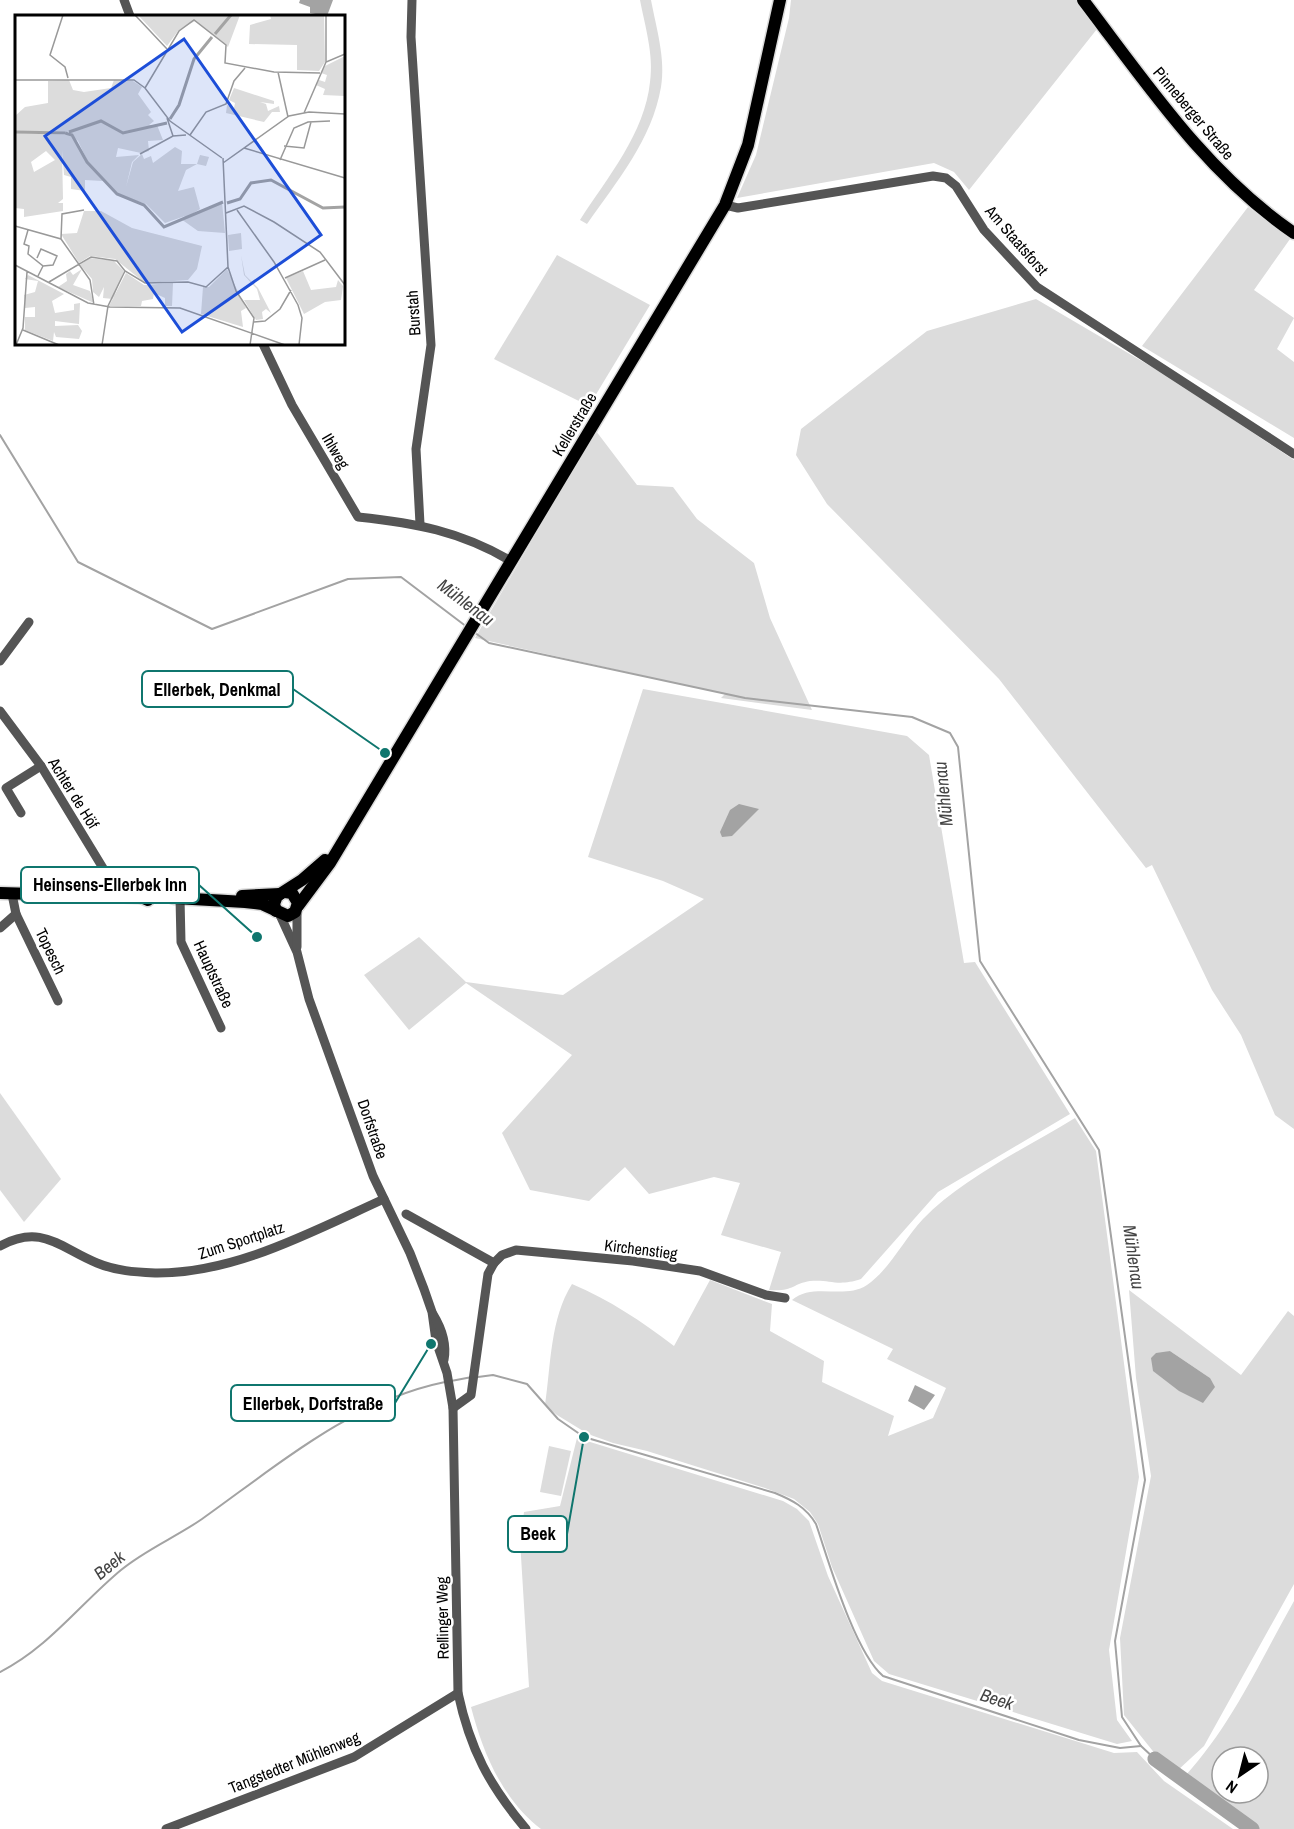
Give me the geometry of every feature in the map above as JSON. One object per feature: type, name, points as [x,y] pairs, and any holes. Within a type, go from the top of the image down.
[{"type":"main road","name":"Kellerstraße","points":[[298,908],[330,863],[340,842],[725,206],[748,145],[780,0]]},
{"type":"main road","name":"Pinneberger Straße","points":[[1083,0],[1175,121],[1208,159],[1234,185],[1294,233]]},
{"type":"main road","name":"Kellerstraße","points":[[282,893],[317,869],[340,842]]},
{"type":"main road","points":[[6,894],[108,897],[171,894],[177,898],[262,904],[278,913],[292,915],[298,908],[295,896],[282,893],[215,899]]},
{"type":"main road","points":[[278,913],[274,904],[282,893]]},
{"type":"street","points":[[124,0],[130,15]]},
{"type":"street","name":"Burstah","points":[[412,0],[411,37],[430,345],[416,449],[420,524]]},
{"type":"street","name":"Am Staatsforst","points":[[725,206],[738,208],[933,176],[946,178],[956,186],[984,230],[1037,287],[1294,454]]},
{"type":"street","name":"Ihlweg","points":[[263,345],[292,405],[358,517],[420,524]]},
{"type":"street","points":[[420,524],[485,546],[511,561]]},
{"type":"street","points":[[0,661],[29,622]]},
{"type":"street","name":"Achter de Höf","points":[[0,711],[41,766],[106,873],[108,897]]},
{"type":"street","points":[[21,813],[3,784],[41,766]]},
{"type":"street","name":"Topesch","points":[[6,894],[58,1001]]},
{"type":"street","name":"Hauptstraße","points":[[177,898],[181,942],[221,1028]]},
{"type":"street","name":"Dorfstraße","points":[[297,952],[298,908]]},
{"type":"street","name":"Dorfstraße","points":[[278,913],[297,952],[309,999],[384,1199],[410,1253],[432,1312],[435,1341],[444,1360],[450,1388]]},
{"type":"street","name":"Topesch","points":[[0,928],[16,915]]},
{"type":"street","name":"Zum Sportplatz","points":[[0,1246],[27,1235],[42,1237],[117,1270],[183,1272],[204,1269],[289,1240],[384,1199]]},
{"type":"street","points":[[406,1214],[494,1263],[488,1274],[471,1395],[453,1408]]},
{"type":"street","name":"Kirchenstieg","points":[[494,1263],[502,1255],[516,1250],[633,1261],[700,1272],[766,1295],[785,1298]]},
{"type":"street","name":"Rellinger Weg","points":[[450,1388],[453,1408],[458,1693],[474,1752],[495,1791],[526,1829]]},
{"type":"street","name":"Tangstedter Mühlenweg","points":[[166,1829],[354,1756],[458,1693]]},
{"type":"shaded area","points":[[300,0],[333,0],[327,15],[310,13],[310,7],[299,3]]},
{"type":"shaded area","points":[[640,0],[651,0],[660,43],[661,87],[650,125],[642,142],[587,224],[580,220],[633,137],[647,101],[651,61]]},
{"type":"shaded area","points":[[791,0],[1076,0],[1097,29],[969,190],[954,172],[934,163],[737,198],[756,155],[789,18]]},
{"type":"shaded area","points":[[1248,207],[1290,239],[1254,290],[1294,318],[1277,349],[1294,362],[1294,438],[1142,346]]},
{"type":"shaded area","points":[[557,255],[650,305],[589,406],[494,359]]},
{"type":"shaded area","points":[[1036,299],[1169,377],[1294,460],[1294,1129],[1275,1115],[1241,1035],[1212,990],[1152,865],[1146,868],[999,679],[827,504],[796,455],[801,429],[927,331]]},
{"type":"shaded area","points":[[596,431],[637,485],[673,487],[697,519],[754,563],[770,618],[812,710],[721,698],[725,694],[475,638]]},
{"type":"shaded area","points":[[643,689],[907,736],[929,755],[964,963],[975,962],[1070,1114],[938,1192],[861,1279],[840,1283],[810,1281],[788,1289],[769,1290],[781,1252],[721,1235],[740,1183],[714,1177],[649,1194],[625,1167],[589,1201],[530,1190],[502,1133],[572,1055],[466,983],[409,1030],[364,975],[419,937],[466,982],[563,995],[704,899],[663,881],[588,857]]},
{"type":"shaded area","points":[[739,804],[759,809],[732,836],[722,837],[720,832],[730,810]]},
{"type":"shaded area","points":[[0,1093],[61,1179],[24,1222],[0,1190]]},
{"type":"shaded area","points":[[1075,1118],[1096,1151],[1139,1477],[1109,1650],[1117,1720],[1132,1741],[1117,1744],[889,1674],[874,1661],[832,1567],[818,1524],[810,1512],[794,1499],[588,1434],[545,1405],[555,1327],[572,1284],[625,1312],[674,1346],[710,1280],[772,1304],[770,1331],[824,1361],[822,1382],[894,1416],[888,1436],[933,1418],[946,1388],[887,1359],[893,1349],[792,1300],[809,1292],[849,1291],[867,1285],[883,1271],[916,1227],[939,1204],[996,1164]]},
{"type":"shaded area","points":[[1129,1290],[1241,1375],[1288,1311],[1294,1316],[1294,1584],[1204,1746],[1177,1771],[1156,1755],[1124,1715],[1120,1638],[1151,1476],[1136,1378]],"holes":[[[1170,1351],[1210,1378],[1151,1358]]]},
{"type":"shaded area","points":[[1170,1351],[1210,1378],[1215,1387],[1203,1403],[1179,1391],[1153,1371],[1151,1358],[1156,1353]]},
{"type":"shaded area","points":[[915,1385],[935,1395],[924,1410],[908,1401]]},
{"type":"shaded area","points":[[577,1438],[783,1501],[797,1509],[809,1521],[828,1576],[872,1673],[882,1681],[1114,1753],[1137,1752],[1164,1781],[1233,1829],[541,1829],[515,1804],[496,1774],[488,1758],[471,1707],[529,1687],[520,1540],[524,1512],[560,1506]]},
{"type":"shaded area","points":[[549,1446],[571,1451],[561,1496],[540,1492]]},
{"type":"shaded area","points":[[1294,1601],[1294,1829],[1259,1829],[1225,1805],[1270,1805],[1270,1745],[1210,1745],[1257,1669]]},
{"type":"shaded area","points":[[1210,1745],[1210,1794],[1185,1776]]},
{"type":"waterway","name":"Mühlenau","points":[[0,435],[78,562],[212,629],[348,579],[401,577],[467,627]]},
{"type":"waterway","name":"Mühlenau","points":[[474,632],[489,643],[745,698],[912,717],[950,733],[958,747],[980,961],[1099,1150],[1145,1480],[1115,1641],[1122,1717],[1141,1746],[1155,1759]]},
{"type":"waterway","name":"Beek","points":[[478,1377],[493,1375],[527,1384],[558,1419],[584,1437],[775,1493],[798,1505],[816,1524],[852,1627],[872,1664],[883,1676],[1079,1740],[1120,1748],[1141,1746]]},
{"type":"waterway","name":"Beek","points":[[451,1381],[472,1377]]},
{"type":"waterway","name":"Beek","points":[[0,1672],[49,1638],[130,1563],[202,1519],[317,1437],[378,1404],[411,1391],[445,1382]]},
{"type":"waterway","name":"Mühlenau","points":[[1155,1759],[1252,1829]]},
{"type":"place","name":"Ellerbek, Denkmal","points":[[385,753]]},
{"type":"place","name":"Heinsens-Ellerbek Inn","points":[[257,937]]},
{"type":"place","name":"Ellerbek, Dorfstraße","points":[[431,1344]]},
{"type":"place","name":"Beek","points":[[584,1437]]}]
